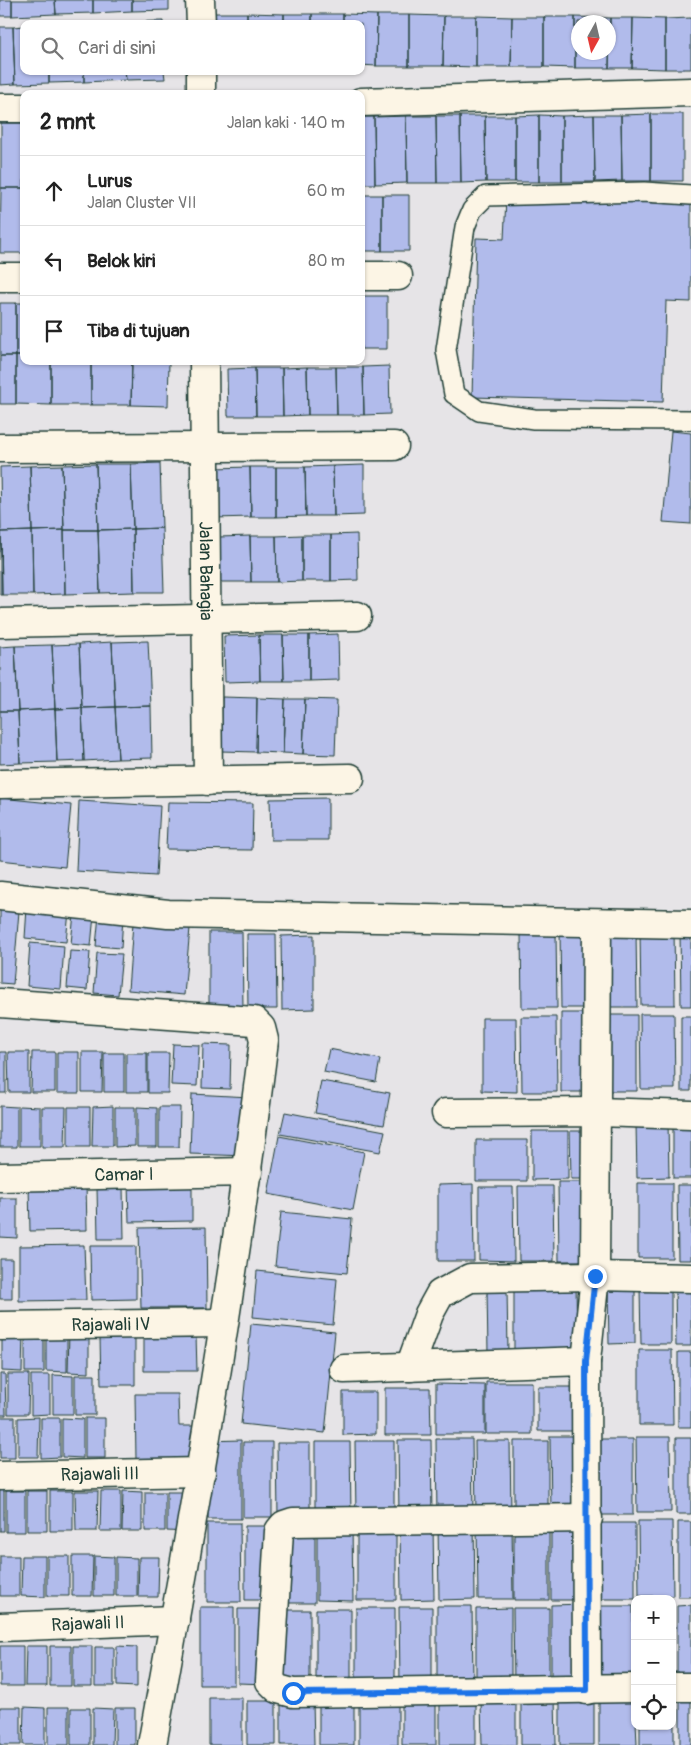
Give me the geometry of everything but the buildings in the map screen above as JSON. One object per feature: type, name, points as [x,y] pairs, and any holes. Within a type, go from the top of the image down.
[{"type":"street","points":[[200,0],[201,20]]},
{"type":"street","points":[[201,75],[201,90]]},
{"type":"street","points":[[365,102],[691,92]]},
{"type":"street","points":[[0,108],[20,108]]},
{"type":"street","points":[[365,276],[398,276]]},
{"type":"street","points":[[0,277],[20,277]]},
{"type":"street","name":"Jalan Bahagia","points":[[204,365],[208,781]]},
{"type":"street","points":[[0,448],[394,446]]},
{"type":"street","points":[[0,623],[357,616]]},
{"type":"street","points":[[0,784],[350,778]]},
{"type":"street","points":[[0,896],[168,914],[691,924]]},
{"type":"street","points":[[587,1690],[588,1518],[586,1361],[595,1276],[597,923]]},
{"type":"street","points":[[0,1003],[254,1021],[261,1028],[264,1040],[248,1172],[201,1472],[152,1745]]},
{"type":"street","points":[[446,1113],[597,1112],[691,1115]]},
{"type":"street","name":"Camar I","points":[[0,1177],[248,1172]]},
{"type":"street","points":[[410,1367],[429,1314],[440,1294],[470,1278],[595,1276],[691,1278]]},
{"type":"street","name":"Rajawali IV","points":[[0,1326],[223,1323]]},
{"type":"street","points":[[344,1369],[586,1361]]},
{"type":"street","name":"Rajawali III","points":[[0,1476],[201,1472]]},
{"type":"street","points":[[588,1518],[293,1522],[284,1525],[279,1531],[270,1681],[278,1689],[293,1693],[631,1688]]},
{"type":"street","name":"Rajawali II","points":[[0,1627],[175,1620]]},
{"type":"street","points":[[676,1687],[691,1687]]},
{"type":"lane","points":[[691,195],[644,192],[486,196],[472,210],[464,227],[446,350],[454,394],[479,411],[534,419],[691,420]]},
{"type":"route","points":[[293,1693],[587,1690],[588,1518],[586,1361],[595,1276]]}]
